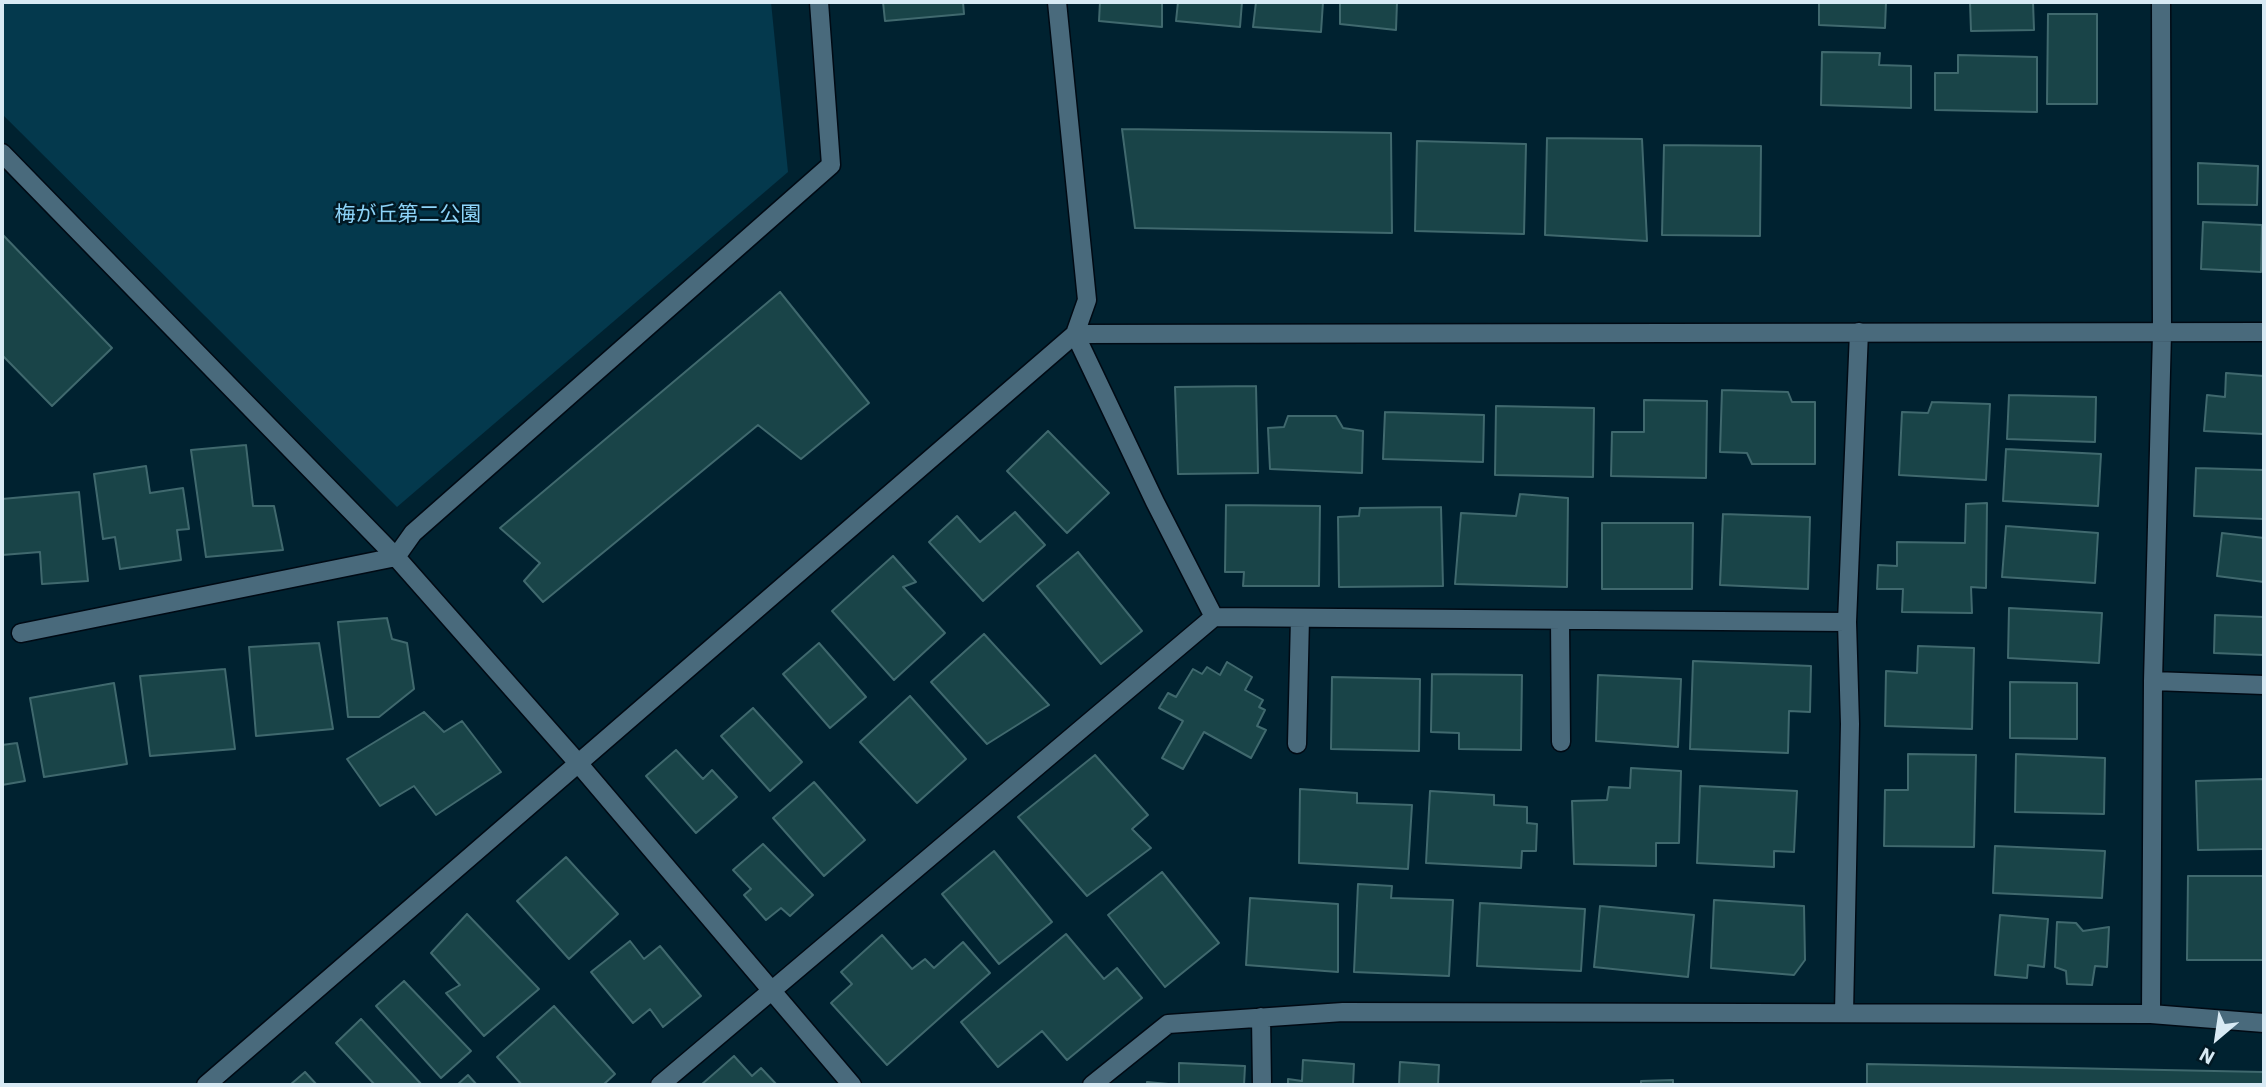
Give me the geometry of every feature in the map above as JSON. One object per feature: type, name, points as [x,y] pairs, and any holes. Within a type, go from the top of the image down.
[{"type":"street","points":[[21,633],[396,557],[412,533],[831,165],[819,2]]},
{"type":"street","points":[[206,1085],[1075,334],[1087,300],[1057,2]]},
{"type":"street","points":[[2151,1014],[2153,681],[2162,333],[2161,2]]},
{"type":"street","points":[[2,153],[396,557],[578,763],[852,1085]]},
{"type":"street","points":[[1844,1013],[1850,724],[1847,622],[1859,332]]},
{"type":"street","points":[[1075,334],[2264,332]]},
{"type":"street","points":[[1075,334],[1214,617]]},
{"type":"street","points":[[660,1085],[769,990],[1214,617],[1847,622]]},
{"type":"street","points":[[1297,744],[1300,618]]},
{"type":"street","points":[[1560,620],[1561,742]]},
{"type":"street","points":[[2153,681],[2264,685]]},
{"type":"street","points":[[1092,1085],[1168,1024],[1343,1012],[2151,1014],[2264,1023]]},
{"type":"street","points":[[1261,1017],[1262,1085]]},
{"type":"green space","name":"梅が丘第二公園","points":[[2,2],[771,2],[788,172],[397,507],[2,114]]},
{"type":"building","points":[[883,2],[963,2],[964,14],[885,21]]},
{"type":"building","points":[[1100,2],[1162,2],[1162,27],[1099,21]]},
{"type":"building","points":[[1178,2],[1242,2],[1240,27],[1176,21]]},
{"type":"building","points":[[1256,2],[1323,2],[1321,32],[1253,27]]},
{"type":"building","points":[[1340,2],[1397,2],[1396,30],[1340,24]]},
{"type":"building","points":[[1819,2],[1886,2],[1885,28],[1819,25]]},
{"type":"building","points":[[1970,2],[2033,2],[2034,30],[1971,31]]},
{"type":"building","points":[[2048,14],[2097,14],[2097,104],[2047,104]]},
{"type":"building","points":[[1822,52],[1880,53],[1879,65],[1911,66],[1911,108],[1821,105]]},
{"type":"building","points":[[1958,55],[2037,57],[2037,112],[1935,110],[1935,73],[1958,73]]},
{"type":"building","points":[[1122,129],[1391,133],[1392,233],[1135,228]]},
{"type":"building","points":[[1547,138],[1642,139],[1647,241],[1545,235]]},
{"type":"building","points":[[1417,141],[1526,144],[1524,234],[1415,231]]},
{"type":"building","points":[[1664,145],[1761,146],[1760,236],[1662,235]]},
{"type":"building","points":[[2198,163],[2258,166],[2257,205],[2198,204]]},
{"type":"building","points":[[2203,222],[2262,225],[2261,272],[2201,269]]},
{"type":"building","points":[[2,234],[112,348],[52,406],[2,355]]},
{"type":"building","points":[[780,292],[869,403],[801,459],[758,425],[543,602],[524,581],[540,563],[500,528]]},
{"type":"building","points":[[2226,373],[2264,376],[2264,434],[2204,431],[2207,395],[2225,397]]},
{"type":"building","points":[[1256,386],[1258,473],[1178,474],[1175,387]]},
{"type":"building","points":[[1722,390],[1788,392],[1792,402],[1815,402],[1815,464],[1752,464],[1747,453],[1720,452]]},
{"type":"building","points":[[2009,395],[2096,397],[2095,442],[2007,439]]},
{"type":"building","points":[[1644,400],[1707,401],[1706,478],[1611,476],[1612,432],[1644,432]]},
{"type":"building","points":[[1932,402],[1990,404],[1986,480],[1899,475],[1902,412],[1928,413]]},
{"type":"building","points":[[1496,406],[1594,408],[1593,477],[1495,475]]},
{"type":"building","points":[[1385,412],[1484,415],[1483,462],[1383,459]]},
{"type":"building","points":[[1288,416],[1336,416],[1343,428],[1363,431],[1362,473],[1270,469],[1268,428],[1284,427]]},
{"type":"building","points":[[1048,431],[1109,493],[1067,533],[1007,471]]},
{"type":"building","points":[[246,445],[253,506],[274,506],[283,550],[206,557],[191,450]]},
{"type":"building","points":[[2006,449],[2101,454],[2098,506],[2003,501]]},
{"type":"building","points":[[146,466],[150,493],[183,488],[189,529],[177,530],[181,560],[120,569],[115,537],[103,539],[94,474]]},
{"type":"building","points":[[2196,468],[2264,470],[2264,519],[2194,516]]},
{"type":"building","points":[[79,492],[88,581],[42,584],[40,552],[2,555],[2,499]]},
{"type":"building","points":[[1520,494],[1568,498],[1567,587],[1455,584],[1461,513],[1516,516]]},
{"type":"building","points":[[1987,503],[1986,588],[1971,587],[1972,613],[1902,612],[1903,589],[1877,589],[1878,565],[1897,566],[1897,542],[1965,543],[1966,504]]},
{"type":"building","points":[[1226,505],[1320,506],[1319,586],[1243,586],[1244,572],[1225,572]]},
{"type":"building","points":[[1441,507],[1443,586],[1339,587],[1338,517],[1359,516],[1360,508]]},
{"type":"building","points":[[1015,512],[1045,545],[983,601],[929,542],[957,516],[980,542]]},
{"type":"building","points":[[1723,514],[1810,517],[1808,589],[1720,585]]},
{"type":"building","points":[[1602,523],[1693,523],[1692,589],[1602,589]]},
{"type":"building","points":[[2006,526],[2098,533],[2095,583],[2002,577]]},
{"type":"building","points":[[2222,533],[2264,538],[2264,582],[2217,576]]},
{"type":"building","points":[[1078,552],[1142,631],[1101,664],[1037,586]]},
{"type":"building","points":[[893,556],[916,582],[903,587],[945,633],[894,680],[832,611]]},
{"type":"building","points":[[2009,608],[2102,613],[2099,663],[2008,658]]},
{"type":"building","points":[[2215,615],[2264,617],[2264,655],[2214,653]]},
{"type":"building","points":[[387,618],[392,639],[407,643],[414,689],[379,717],[348,717],[338,622]]},
{"type":"building","points":[[984,634],[1049,705],[987,744],[931,682]]},
{"type":"building","points":[[319,643],[333,729],[256,736],[249,647]]},
{"type":"building","points":[[819,643],[866,697],[830,728],[783,674]]},
{"type":"building","points":[[1918,646],[1974,648],[1972,729],[1885,726],[1886,671],[1917,673]]},
{"type":"building","points":[[1693,661],[1811,666],[1810,712],[1789,711],[1788,753],[1690,749]]},
{"type":"building","points":[[1227,662],[1252,677],[1245,690],[1263,700],[1259,707],[1265,710],[1257,726],[1266,730],[1251,758],[1204,732],[1183,769],[1162,758],[1183,721],[1159,708],[1168,693],[1176,697],[1193,669],[1202,674],[1207,667],[1220,675]]},
{"type":"building","points":[[225,669],[235,749],[150,756],[140,676]]},
{"type":"building","points":[[1432,674],[1522,675],[1521,750],[1459,749],[1459,733],[1431,732]]},
{"type":"building","points":[[1598,675],[1681,679],[1678,747],[1596,741]]},
{"type":"building","points":[[1332,677],[1420,679],[1419,751],[1331,749]]},
{"type":"building","points":[[2010,682],[2077,683],[2077,739],[2010,738]]},
{"type":"building","points":[[114,683],[127,764],[44,777],[30,698]]},
{"type":"building","points":[[910,696],[966,759],[917,803],[860,742]]},
{"type":"building","points":[[753,708],[802,762],[770,791],[721,736]]},
{"type":"building","points":[[424,712],[444,732],[462,721],[501,772],[436,815],[414,786],[380,806],[347,759]]},
{"type":"building","points":[[17,743],[25,781],[2,785],[2,745]]},
{"type":"building","points":[[676,750],[703,779],[712,770],[737,797],[696,833],[646,776]]},
{"type":"building","points":[[1908,754],[1976,755],[1974,847],[1884,846],[1885,790],[1908,790]]},
{"type":"building","points":[[2016,754],[2105,758],[2104,814],[2015,812]]},
{"type":"building","points":[[1095,755],[1148,815],[1132,829],[1151,848],[1087,896],[1018,817]]},
{"type":"building","points":[[1631,768],[1681,771],[1679,843],[1656,843],[1656,866],[1574,864],[1572,801],[1607,800],[1609,787],[1630,788]]},
{"type":"building","points":[[2264,779],[2264,849],[2198,850],[2196,781]]},
{"type":"building","points":[[814,782],[865,840],[824,876],[773,818]]},
{"type":"building","points":[[1700,786],[1797,791],[1794,852],[1774,851],[1774,867],[1697,863]]},
{"type":"building","points":[[1300,789],[1357,793],[1357,803],[1412,805],[1408,869],[1299,863]]},
{"type":"building","points":[[1430,791],[1494,795],[1494,805],[1527,807],[1527,823],[1537,824],[1536,851],[1522,851],[1521,868],[1426,863]]},
{"type":"building","points":[[763,844],[813,895],[790,916],[781,908],[766,920],[744,895],[751,889],[733,870]]},
{"type":"building","points":[[1995,846],[2105,851],[2102,898],[1993,893]]},
{"type":"building","points":[[994,851],[1052,922],[999,964],[942,894]]},
{"type":"building","points":[[566,857],[618,914],[569,959],[517,901]]},
{"type":"building","points":[[1162,872],[1219,943],[1165,987],[1108,915]]},
{"type":"building","points":[[2188,876],[2264,876],[2264,960],[2187,960]]},
{"type":"building","points":[[1358,884],[1392,886],[1391,898],[1453,900],[1449,976],[1354,972]]},
{"type":"building","points":[[1250,898],[1338,904],[1338,972],[1246,965]]},
{"type":"building","points":[[1714,900],[1804,906],[1805,960],[1794,975],[1711,968]]},
{"type":"building","points":[[1480,903],[1585,909],[1581,971],[1477,966]]},
{"type":"building","points":[[1600,906],[1694,915],[1688,977],[1594,967]]},
{"type":"building","points":[[467,914],[539,989],[484,1036],[446,993],[460,985],[431,953]]},
{"type":"building","points":[[2000,915],[2048,919],[2044,967],[2028,965],[2027,978],[1995,975]]},
{"type":"building","points":[[2057,922],[2076,923],[2083,931],[2109,927],[2107,967],[2095,966],[2092,985],[2067,984],[2066,971],[2055,967]]},
{"type":"building","points":[[1066,934],[1104,979],[1117,968],[1142,998],[1067,1060],[1042,1031],[998,1067],[961,1022]]},
{"type":"building","points":[[882,935],[912,969],[925,959],[934,968],[963,942],[990,973],[887,1065],[831,1003],[852,984],[841,972]]},
{"type":"building","points":[[630,941],[644,959],[660,946],[701,996],[663,1027],[650,1009],[633,1023],[591,972]]},
{"type":"building","points":[[404,981],[471,1051],[441,1078],[376,1006]]},
{"type":"building","points":[[554,1006],[615,1074],[603,1085],[522,1085],[497,1057]]},
{"type":"building","points":[[361,1019],[422,1085],[375,1085],[336,1043]]},
{"type":"building","points":[[734,1056],[752,1076],[761,1068],[777,1085],[701,1085]]},
{"type":"building","points":[[1303,1060],[1354,1064],[1353,1085],[1288,1085],[1288,1079],[1302,1081]]},
{"type":"building","points":[[1400,1062],[1439,1065],[1438,1085],[1399,1085]]},
{"type":"building","points":[[1179,1063],[1245,1066],[1244,1085],[1179,1085]]},
{"type":"building","points":[[1867,1064],[2264,1072],[2264,1085],[1867,1085]]},
{"type":"building","points":[[305,1072],[317,1085],[290,1085]]},
{"type":"building","points":[[468,1075],[477,1085],[457,1085]]},
{"type":"building","points":[[1673,1080],[1673,1085],[1641,1085],[1641,1081]]},
{"type":"building","points":[[1147,1082],[1179,1085],[1147,1085]]}]
